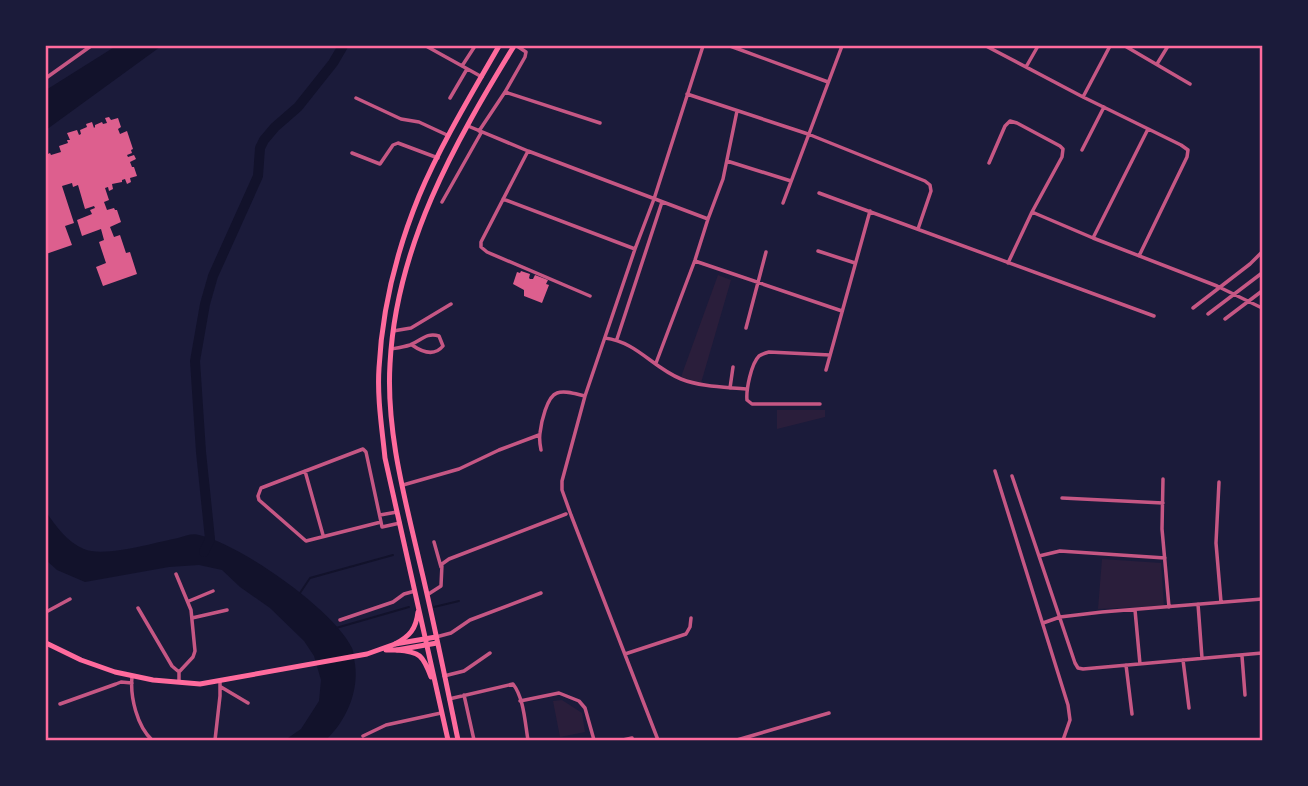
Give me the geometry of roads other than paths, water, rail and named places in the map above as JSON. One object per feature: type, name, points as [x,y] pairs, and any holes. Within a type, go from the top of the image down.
[{"type":"main road","points":[[447,740],[385,458],[378,383],[381,345],[392,282],[403,240],[420,194],[499,46]]},
{"type":"main road","points":[[458,740],[396,456],[390,402],[391,349],[402,284],[429,201],[467,126],[516,46]]},
{"type":"main road","points":[[396,647],[414,629],[418,603]]},
{"type":"main road","points":[[46,643],[132,680],[220,684],[302,664],[437,640]]},
{"type":"main road","points":[[396,647],[416,652],[422,657],[436,686]]},
{"type":"street","points":[[426,46],[482,77]]},
{"type":"street","points":[[450,98],[475,46]]},
{"type":"street","points":[[442,202],[526,54],[516,46]]},
{"type":"street","points":[[658,740],[571,515],[562,476],[585,396],[654,199],[703,46]]},
{"type":"street","points":[[730,46],[828,82]]},
{"type":"street","points":[[783,203],[842,46]]},
{"type":"street","points":[[986,46],[1188,150],[1139,256]]},
{"type":"street","points":[[1026,67],[1038,46]]},
{"type":"street","points":[[1083,97],[1110,46]]},
{"type":"street","points":[[1125,46],[1190,84]]},
{"type":"street","points":[[1157,64],[1168,46]]},
{"type":"street","points":[[46,78],[87,47]]},
{"type":"street","points":[[505,92],[600,123]]},
{"type":"street","points":[[687,94],[808,134],[930,185],[931,191],[918,229]]},
{"type":"street","points":[[356,98],[401,119],[419,122],[449,136]]},
{"type":"street","points":[[1082,150],[1104,107]]},
{"type":"street","points":[[656,363],[718,193],[737,111]]},
{"type":"street","points":[[989,163],[1005,126],[1010,121],[1063,149],[1062,157],[1008,262]]},
{"type":"street","points":[[467,126],[708,219]]},
{"type":"street","points":[[1093,238],[1148,129]]},
{"type":"street","points":[[352,153],[380,164],[393,145],[398,143],[438,158]]},
{"type":"street","points":[[528,151],[481,242],[482,250],[590,296]]},
{"type":"street","points":[[727,161],[791,181]]},
{"type":"street","points":[[819,193],[1154,316]]},
{"type":"street","points":[[503,199],[635,249]]},
{"type":"street","points":[[617,339],[662,202]]},
{"type":"street","points":[[826,370],[870,211]]},
{"type":"street","points":[[1032,212],[1219,287],[1262,308]]},
{"type":"street","points":[[818,251],[855,264]]},
{"type":"street","points":[[746,328],[766,252]]},
{"type":"street","points":[[1193,308],[1262,252]]},
{"type":"street","points":[[695,260],[842,311]]},
{"type":"street","points":[[1208,314],[1262,273]]},
{"type":"street","points":[[1225,320],[1262,291]]},
{"type":"street","points":[[393,331],[411,328],[451,304]]},
{"type":"street","points":[[391,349],[412,345],[436,334],[443,346],[428,353],[412,345]]},
{"type":"street","points":[[605,338],[628,344],[673,375],[685,380],[704,385],[746,389]]},
{"type":"street","points":[[820,404],[752,404],[747,400],[746,389],[756,361],[763,354],[830,355]]},
{"type":"street","points":[[730,388],[733,367]]},
{"type":"street","points":[[541,450],[539,435],[547,405],[554,394],[566,392],[585,396]]},
{"type":"street","points":[[403,485],[459,469],[539,435]]},
{"type":"street","points":[[382,524],[365,450],[360,449],[261,488],[258,496],[259,500],[306,541],[323,535],[400,523]]},
{"type":"street","points":[[305,471],[323,535]]},
{"type":"street","points":[[995,471],[1070,715],[1070,724],[1063,740]]},
{"type":"street","points":[[1012,476],[1075,663],[1079,668],[1262,653]]},
{"type":"street","points":[[1163,479],[1162,529],[1169,607]]},
{"type":"street","points":[[1219,482],[1217,532],[1221,603]]},
{"type":"street","points":[[1062,498],[1163,502]]},
{"type":"street","points":[[380,515],[397,512]]},
{"type":"street","points":[[441,569],[442,564],[449,559],[566,514]]},
{"type":"street","points":[[427,595],[441,586],[441,569],[434,542]]},
{"type":"street","points":[[1039,556],[1060,551],[1165,558]]},
{"type":"street","points":[[176,573],[189,601],[195,654],[179,672],[179,683]]},
{"type":"street","points":[[189,601],[213,590]]},
{"type":"street","points":[[340,620],[393,603],[404,594],[415,591]]},
{"type":"street","points":[[437,640],[470,621],[541,593]]},
{"type":"street","points":[[46,612],[70,599]]},
{"type":"street","points":[[1043,623],[1060,617],[1262,599]]},
{"type":"street","points":[[1198,604],[1202,658]]},
{"type":"street","points":[[138,608],[172,666],[179,672]]},
{"type":"street","points":[[1135,609],[1140,664]]},
{"type":"street","points":[[192,618],[226,610]]},
{"type":"street","points":[[625,654],[686,634],[691,618]]},
{"type":"street","points":[[444,676],[464,671],[490,653]]},
{"type":"street","points":[[1242,655],[1245,695]]},
{"type":"street","points":[[1183,660],[1189,708]]},
{"type":"street","points":[[1126,665],[1132,714]]},
{"type":"street","points":[[60,704],[132,680],[135,705],[142,727],[152,740]]},
{"type":"street","points":[[215,740],[220,684],[248,703]]},
{"type":"street","points":[[449,698],[513,684],[517,688],[528,740]]},
{"type":"street","points":[[520,701],[559,693],[579,701],[585,708],[594,740]]},
{"type":"street","points":[[464,695],[474,740]]},
{"type":"street","points":[[363,736],[386,726],[441,713]]},
{"type":"street","points":[[737,740],[829,713]]},
{"type":"street","points":[[623,740],[632,738]]},
{"type":"waterway","points":[[204,552],[210,539],[195,361],[205,304],[213,276],[258,176],[260,148],[264,140],[298,107],[343,46]]},
{"type":"waterway","points":[[300,593],[310,578],[393,555]]},
{"type":"waterway","points":[[434,607],[459,601]]},
{"type":"waterway","points":[[336,628],[409,607]]}]
